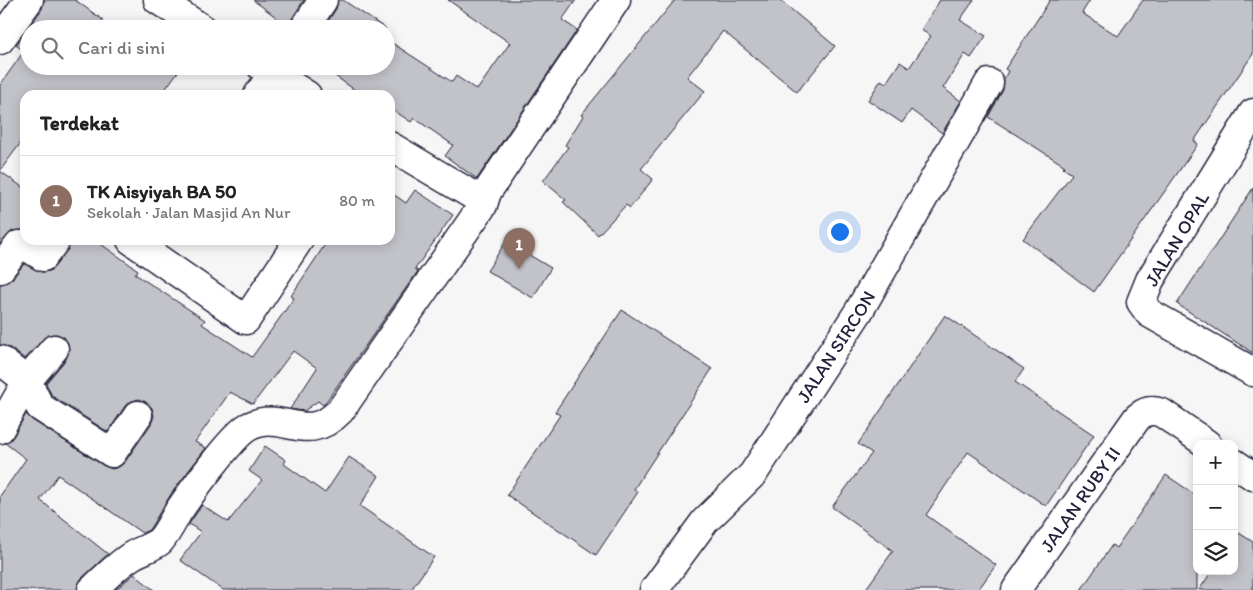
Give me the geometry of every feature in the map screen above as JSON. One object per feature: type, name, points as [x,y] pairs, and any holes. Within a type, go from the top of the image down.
[{"type":"street","points":[[0,40],[29,0]]},
{"type":"street","points":[[158,0],[189,20]]},
{"type":"street","points":[[310,20],[323,0]]},
{"type":"street","points":[[92,590],[131,556],[159,542],[185,502],[231,442],[246,428],[261,421],[274,421],[291,426],[310,427],[328,423],[340,411],[483,205],[487,192],[616,0]]},
{"type":"street","points":[[267,75],[297,90]]},
{"type":"street","name":"JALAN SIRCON","points":[[654,590],[704,521],[753,474],[859,311],[989,83]]},
{"type":"street","name":"JALAN OPAL","points":[[1253,114],[1150,280],[1141,302],[1149,313],[1253,372]]},
{"type":"street","points":[[395,149],[474,196],[487,192]]},
{"type":"street","points":[[0,269],[20,245]]},
{"type":"street","points":[[24,245],[43,258],[52,245]]},
{"type":"street","points":[[146,245],[240,328],[296,245]]},
{"type":"street","points":[[0,428],[27,381],[54,349]]},
{"type":"street","points":[[0,360],[27,381],[40,407],[112,454],[138,415]]},
{"type":"street","name":"JALAN RUBY II","points":[[1016,590],[1137,418],[1148,411],[1162,413],[1201,440]]},
{"type":"street","points":[[1238,466],[1253,476]]},
{"type":"building","points":[[44,0],[75,0],[103,20],[34,20],[42,9]]},
{"type":"building","points":[[253,0],[304,0],[291,20],[274,20],[276,17]]},
{"type":"building","points":[[338,0],[343,0],[373,20],[329,20],[336,9]]},
{"type":"building","points":[[448,0],[576,0],[562,20],[577,30],[477,179],[445,156],[453,145],[414,118],[411,122],[395,111],[395,90],[355,90],[334,75],[395,75],[395,45],[452,82],[456,76],[477,90],[510,43]]},
{"type":"building","points":[[675,0],[780,0],[835,46],[797,92],[723,31],[687,77],[705,91],[641,169],[653,179],[630,208],[626,205],[598,235],[563,202],[566,200],[543,181],[568,147],[565,145],[583,116],[581,115]]},
{"type":"building","points":[[940,0],[974,0],[960,20],[986,36],[971,58],[965,54],[943,88],[961,101],[942,133],[911,110],[902,123],[868,100],[881,80],[886,83],[900,62],[909,68],[931,36],[921,30]]},
{"type":"building","points":[[1050,0],[1090,0],[1082,13],[1118,36],[1143,0],[1253,0],[1253,54],[1194,141],[1198,144],[1094,292],[1023,239],[1072,174],[1063,168],[1065,166],[988,117],[1003,90],[1004,79],[1008,71],[1005,69]]},
{"type":"building","points":[[20,39],[20,48],[16,45]]},
{"type":"building","points":[[20,57],[20,75],[175,75],[165,90],[20,90],[20,144],[0,171],[0,85]]},
{"type":"building","points":[[0,171],[20,185],[20,230],[12,231],[0,244]]},
{"type":"building","points":[[1253,188],[1253,353],[1177,304]]},
{"type":"building","points":[[415,190],[453,215],[415,269],[418,271],[323,405],[318,401],[304,411],[290,409],[317,368],[293,351],[253,404],[230,392],[195,442],[206,448],[171,494],[149,530],[142,533],[58,475],[40,500],[108,554],[81,579],[77,590],[0,590],[0,496],[26,459],[5,443],[13,437],[26,414],[32,420],[104,466],[112,469],[119,467],[125,462],[151,424],[154,416],[152,408],[146,402],[139,399],[132,401],[125,406],[108,432],[52,396],[46,383],[66,359],[69,351],[68,343],[64,337],[57,334],[48,335],[25,359],[10,348],[0,345],[0,284],[12,279],[24,264],[41,272],[50,271],[69,245],[102,245],[138,270],[135,274],[205,320],[202,324],[252,357],[294,298],[291,296],[325,245],[395,245],[395,195],[406,203]]},
{"type":"building","points":[[506,241],[551,268],[533,298],[487,271]]},
{"type":"building","points":[[622,310],[712,369],[634,489],[638,492],[596,555],[507,495],[560,415],[555,412]]},
{"type":"building","points":[[945,315],[1024,369],[1015,382],[1094,435],[1046,506],[968,452],[926,515],[996,565],[978,590],[865,590],[893,551],[832,507],[872,453],[858,444]]},
{"type":"building","points":[[265,446],[286,460],[284,464],[325,493],[349,457],[379,476],[360,506],[434,557],[411,590],[223,590],[180,560],[201,532],[189,524],[202,505],[228,522],[262,480],[249,471]]},
{"type":"building","points":[[1166,475],[1193,493],[1193,575],[1197,575],[1197,590],[1081,590],[1112,545],[1116,548]]},
{"type":"building","points":[[1239,533],[1253,542],[1253,590],[1199,590],[1209,575],[1238,575]]},
{"type":"building","points":[[134,574],[154,590],[115,590]]},
{"type":"place","name":"TK Aisyiyah BA 50","points":[[519,269]]}]
